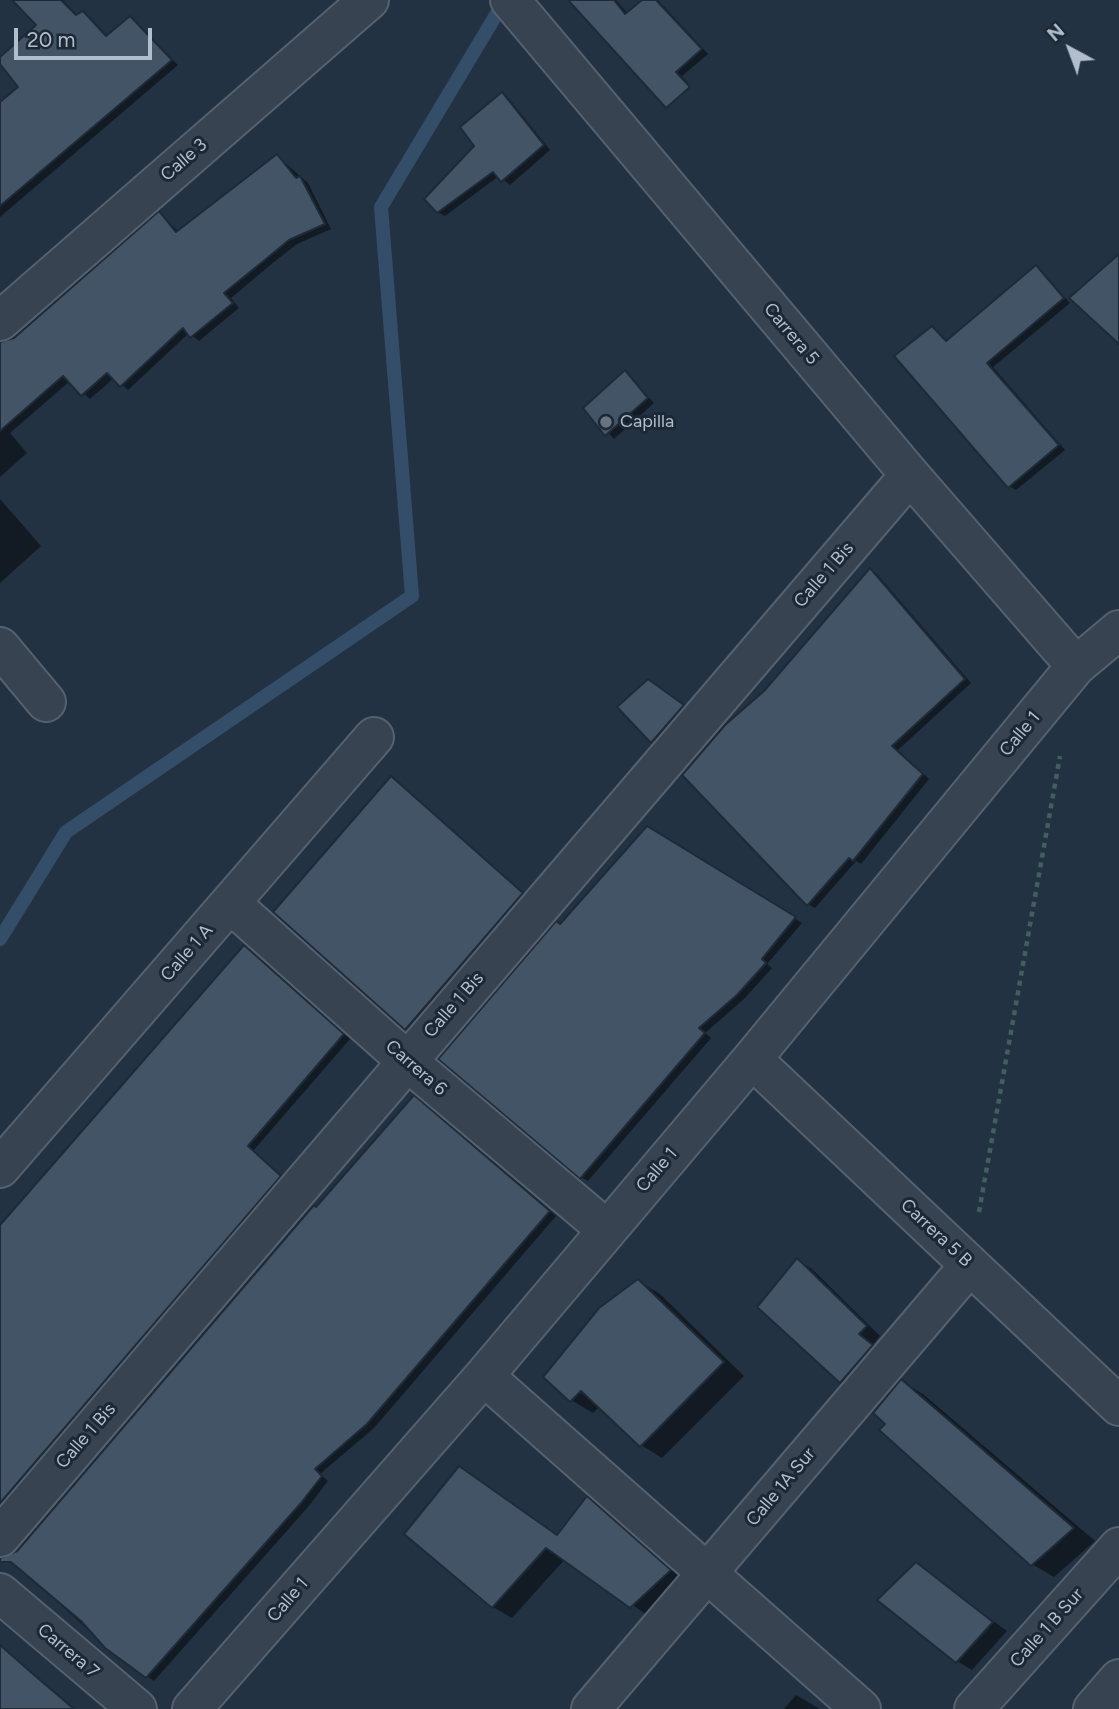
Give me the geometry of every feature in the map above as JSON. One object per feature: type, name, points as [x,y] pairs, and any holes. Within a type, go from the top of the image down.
[{"type":"street","name":"Calle 3","points":[[0,321],[369,0]]},
{"type":"street","name":"Carrera 5","points":[[510,0],[910,475],[1076,666]]},
{"type":"street","name":"Calle 1 Bis","points":[[0,1536],[910,475]]},
{"type":"street","name":"Calle 1","points":[[192,1709],[484,1376],[752,1059],[1076,666],[1119,630]]},
{"type":"street","points":[[0,647],[46,702]]},
{"type":"street","name":"Calle 1 A","points":[[0,1168],[374,737]]},
{"type":"street","name":"Carrera 6","points":[[230,903],[407,1061],[606,1229]]},
{"type":"street","name":"Carrera 5 B","points":[[752,1059],[1119,1406]]},
{"type":"street","name":"Calle 1A Sur","points":[[591,1709],[970,1265]]},
{"type":"street","points":[[484,1376],[861,1709]]},
{"type":"street","name":"Calle 1 B Sur","points":[[974,1709],[1119,1547]]},
{"type":"street","name":"Carrera 7","points":[[0,1593],[137,1709]]},
{"type":"path","points":[[970,1265],[1061,748]]},
{"type":"building","points":[[12,0],[61,0],[76,15],[83,11],[106,36],[130,16],[172,60],[0,206],[0,102],[18,87],[0,64],[0,57],[36,25]]},
{"type":"building","points":[[568,0],[614,0],[625,14],[642,0],[656,0],[702,49],[676,72],[690,87],[666,108]]},
{"type":"building","points":[[502,92],[544,145],[501,182],[493,172],[437,213],[424,199],[474,146],[460,127]]},
{"type":"building","points":[[277,154],[296,178],[300,176],[325,224],[289,240],[224,293],[233,303],[190,338],[183,328],[120,387],[107,373],[81,396],[63,376],[0,431],[0,342],[14,338],[159,211],[176,232]]},
{"type":"building","points":[[1119,254],[1119,344],[1069,298]]},
{"type":"building","points":[[1036,265],[1064,298],[987,363],[1059,445],[1008,488],[894,356],[932,326],[946,341]]},
{"type":"building","points":[[625,370],[648,398],[605,436],[583,408]]},
{"type":"building","points":[[870,568],[965,679],[892,746],[923,774],[853,861],[849,858],[807,906],[682,775],[725,725],[764,691]]},
{"type":"building","points":[[648,679],[684,705],[651,743],[617,707]]},
{"type":"building","points":[[391,776],[523,893],[405,1030],[273,912]]},
{"type":"building","points":[[647,826],[796,917],[762,959],[766,963],[737,995],[699,1028],[705,1033],[580,1179],[438,1059],[556,921],[560,924]]},
{"type":"building","points":[[244,945],[344,1034],[248,1146],[281,1176],[0,1503],[0,1225]]},
{"type":"building","points":[[414,1095],[550,1211],[367,1424],[315,1469],[322,1476],[301,1503],[146,1678],[105,1648],[81,1621],[11,1562],[0,1562],[0,1558],[17,1551],[314,1205],[316,1207]]},
{"type":"building","points":[[797,1258],[867,1326],[859,1334],[873,1345],[840,1383],[757,1307]]},
{"type":"building","points":[[638,1279],[724,1362],[640,1447],[581,1391],[570,1402],[543,1377],[599,1308]]},
{"type":"building","points":[[901,1379],[1074,1528],[1031,1566],[879,1430],[885,1424],[873,1413]]},
{"type":"building","points":[[459,1466],[557,1535],[587,1496],[671,1570],[630,1608],[546,1548],[492,1608],[404,1534]]},
{"type":"building","points":[[916,1562],[993,1622],[956,1663],[877,1600]]},
{"type":"building","points":[[0,1645],[33,1674],[74,1709],[0,1709]]},
{"type":"waterway","points":[[0,939],[66,832],[412,596],[381,207],[505,0]]},
{"type":"place","name":"Capilla","points":[[606,422]]}]
